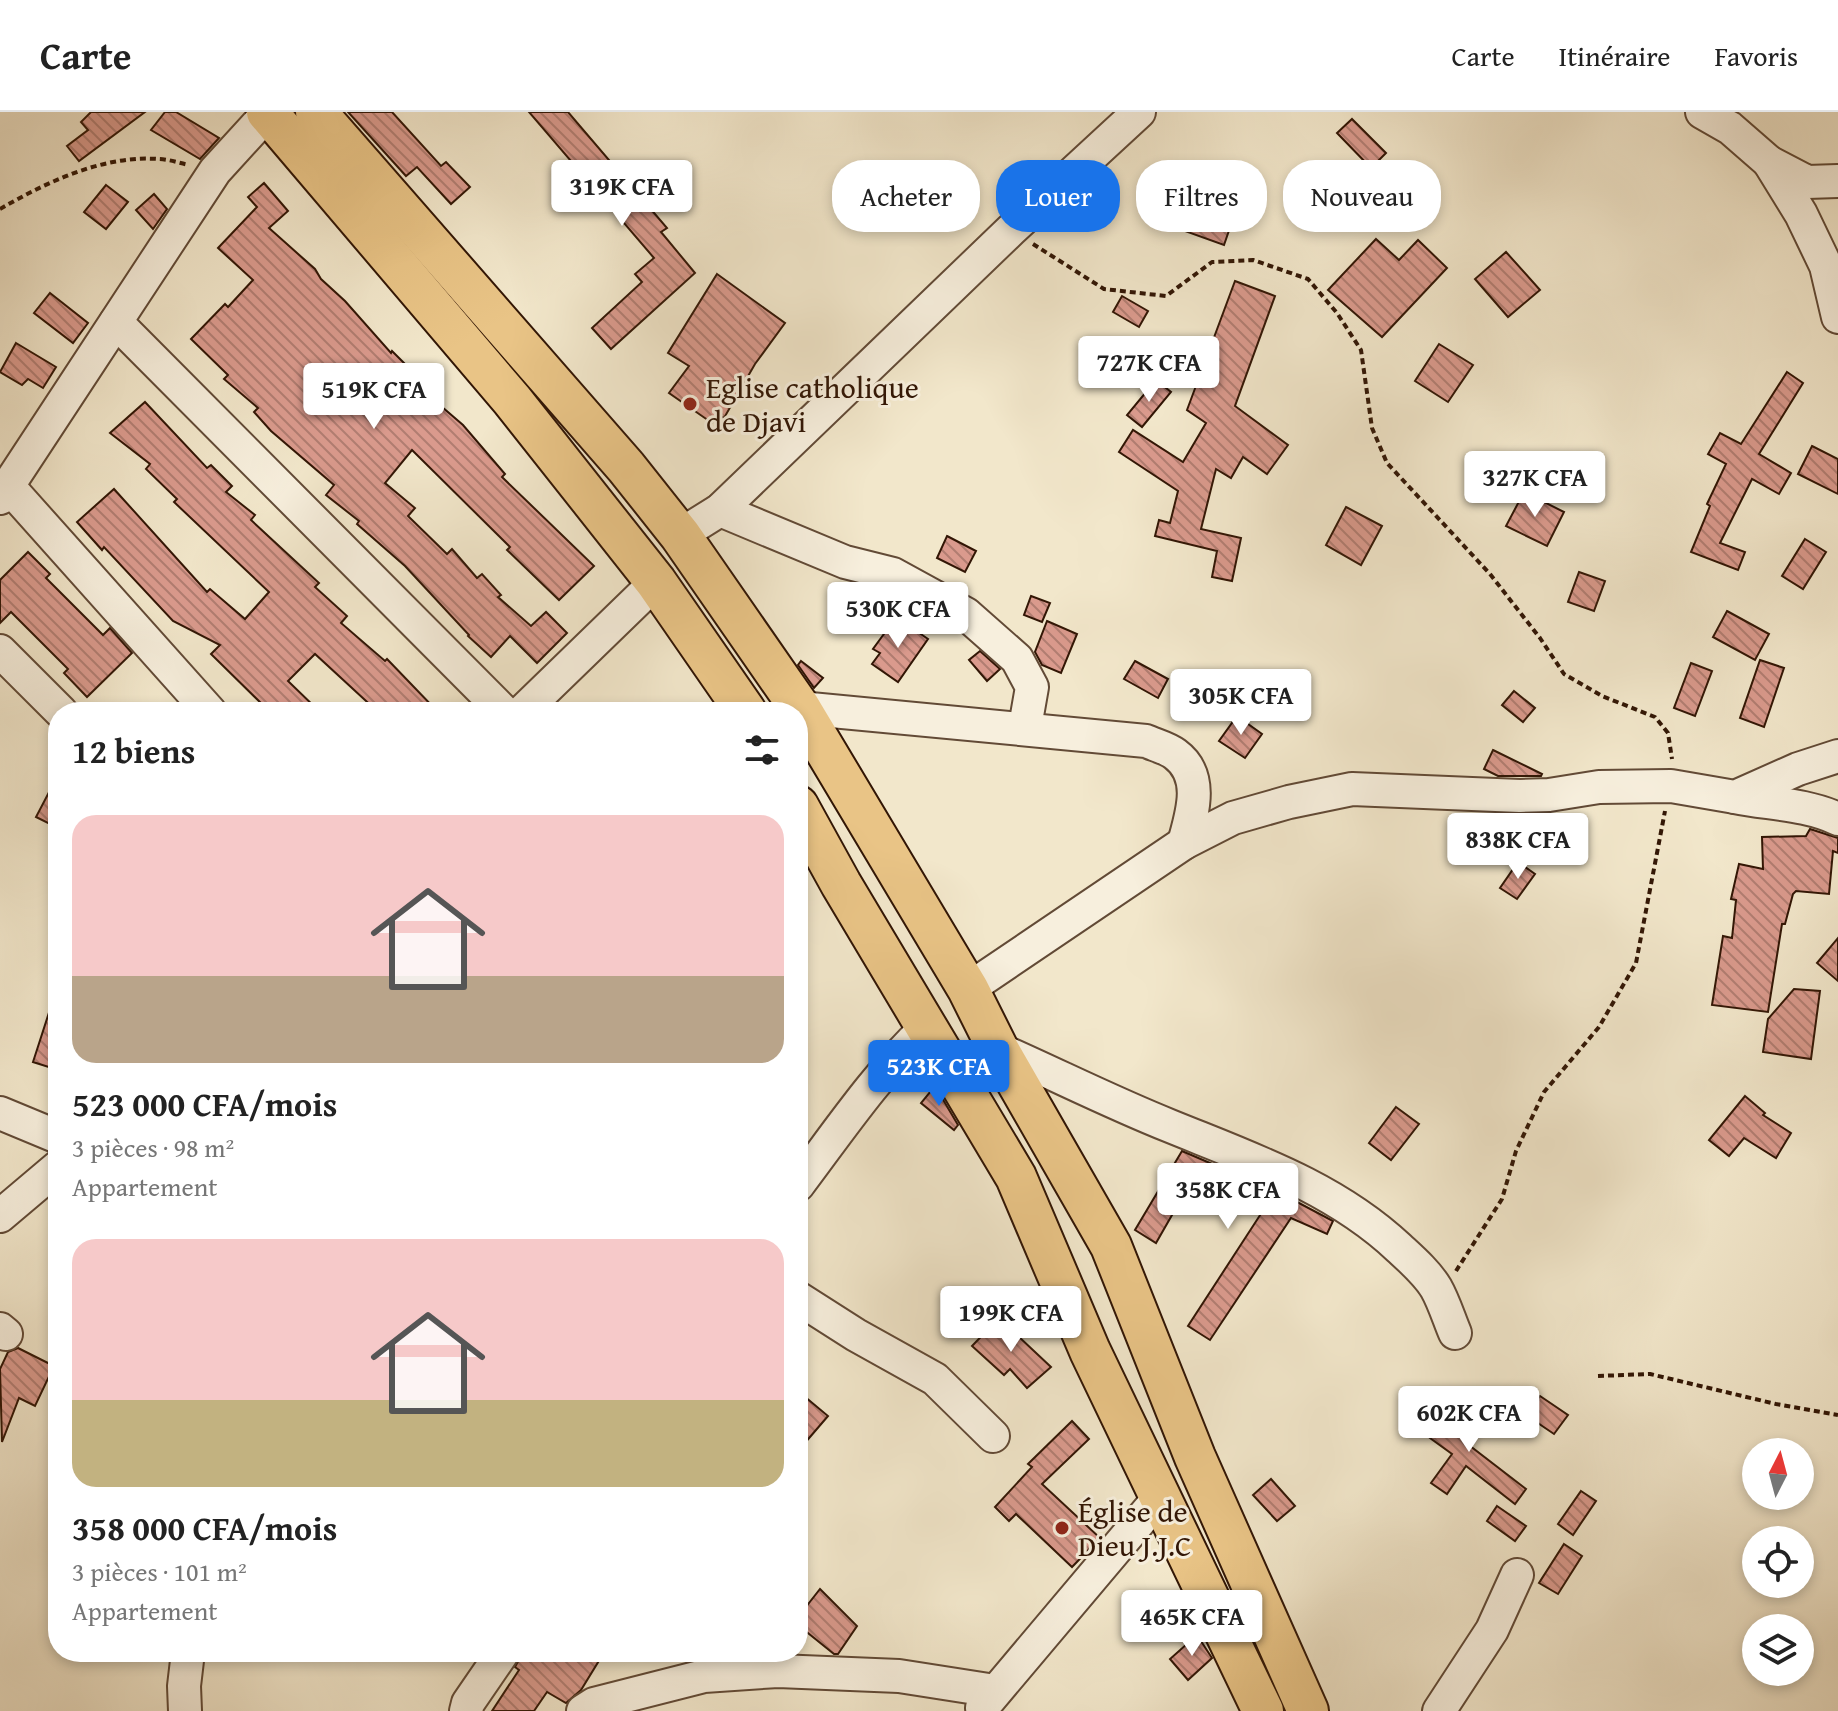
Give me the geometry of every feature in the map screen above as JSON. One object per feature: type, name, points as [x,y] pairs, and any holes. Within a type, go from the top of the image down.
[{"type":"main road","points":[[316,112],[626,467],[680,535],[796,702]]},
{"type":"main road","points":[[267,113],[512,400],[656,582],[739,702]]},
{"type":"main road","points":[[808,721],[968,989],[998,1049],[1111,1246],[1195,1457],[1308,1711]]},
{"type":"main road","points":[[808,823],[1016,1177],[1090,1351],[1263,1711]]},
{"type":"street","points":[[1087,160],[1139,112]]},
{"type":"street","points":[[1702,112],[1730,128],[1769,162],[1801,214],[1826,266],[1838,317]]},
{"type":"street","points":[[201,702],[4,492],[215,171],[267,113]]},
{"type":"street","points":[[1769,162],[1822,182],[1838,202]]},
{"type":"street","points":[[680,535],[720,510],[1009,232]]},
{"type":"street","points":[[116,322],[494,702]]},
{"type":"street","points":[[720,510],[845,562],[893,574],[966,614],[1017,659],[1032,687],[1025,727]]},
{"type":"street","points":[[532,702],[656,582]]},
{"type":"street","points":[[0,651],[51,702]]},
{"type":"street","points":[[808,709],[927,722],[1025,727],[1146,741],[1176,755],[1192,775],[1195,804],[1184,843]]},
{"type":"street","points":[[1735,797],[1798,769],[1838,756]]},
{"type":"street","points":[[968,989],[1184,843],[1233,818],[1352,789],[1520,796],[1599,787],[1671,786],[1775,805],[1813,808],[1838,819]]},
{"type":"street","points":[[808,1172],[909,1043],[926,1028]]},
{"type":"street","points":[[998,1049],[1170,1126],[1232,1149],[1347,1206],[1416,1263],[1435,1287],[1455,1333]]},
{"type":"street","points":[[0,1113],[48,1133]]},
{"type":"street","points":[[0,1216],[48,1175]]},
{"type":"street","points":[[808,1305],[935,1379],[993,1436]]},
{"type":"street","points":[[583,1711],[594,1704],[704,1676],[778,1671],[899,1676],[987,1701],[1159,1498]]},
{"type":"street","points":[[1439,1711],[1492,1630],[1517,1575]]},
{"type":"street","points":[[185,1711],[187,1662]]},
{"type":"street","points":[[466,1711],[468,1703],[496,1662]]},
{"type":"path","points":[[0,209],[66,175],[113,163],[158,159],[215,171]]},
{"type":"path","points":[[1014,232],[1104,289],[1166,296],[1212,262],[1253,260],[1308,279],[1337,313],[1361,350],[1372,428],[1387,463],[1490,574],[1564,674],[1602,696],[1655,717],[1668,733],[1672,755],[1671,786],[1636,963],[1599,1027],[1544,1092],[1516,1151],[1502,1199],[1457,1270],[1435,1287]]},
{"type":"path","points":[[1598,1376],[1650,1374],[1776,1404],[1838,1415]]},
{"type":"building","points":[[91,112],[145,112],[79,161],[67,146],[88,130],[81,122]]},
{"type":"building","points":[[165,112],[176,112],[219,138],[200,159],[151,130]]},
{"type":"building","points":[[348,112],[392,112],[441,166],[446,162],[470,187],[451,204],[417,167],[406,176]]},
{"type":"building","points":[[529,112],[568,112],[667,228],[661,232],[695,273],[611,349],[592,328],[642,282],[635,274],[654,258]]},
{"type":"building","points":[[1352,119],[1386,153],[1379,160],[1363,160],[1337,133]]},
{"type":"building","points":[[264,183],[288,211],[269,228],[315,269],[391,353],[418,377],[413,382],[463,425],[505,474],[502,477],[594,566],[559,600],[412,450],[385,483],[415,508],[408,516],[447,554],[452,549],[477,578],[482,574],[501,595],[498,597],[531,626],[546,612],[567,633],[537,663],[510,636],[491,657],[468,636],[405,566],[357,524],[359,521],[326,495],[334,485],[271,431],[254,412],[258,408],[224,379],[228,375],[191,339],[253,280],[218,248],[257,207],[248,197]]},
{"type":"building","points":[[106,185],[128,202],[106,229],[84,212]]},
{"type":"building","points":[[154,194],[167,209],[153,229],[136,210]]},
{"type":"building","points":[[1188,232],[1228,232],[1224,245]]},
{"type":"building","points":[[1376,239],[1399,260],[1418,240],[1447,268],[1382,337],[1328,290]]},
{"type":"building","points":[[1506,252],[1540,290],[1508,317],[1475,279]]},
{"type":"building","points":[[717,274],[785,323],[755,364],[724,418],[718,415],[712,423],[669,393],[689,366],[668,353]]},
{"type":"building","points":[[1235,281],[1275,296],[1235,406],[1288,445],[1267,474],[1243,457],[1231,478],[1216,469],[1201,529],[1241,538],[1232,581],[1212,577],[1217,551],[1155,536],[1159,520],[1170,523],[1178,491],[1119,452],[1133,430],[1183,462],[1206,423],[1187,410]]},
{"type":"building","points":[[50,293],[88,323],[73,343],[34,313]]},
{"type":"building","points":[[1122,296],[1148,311],[1139,327],[1113,312]]},
{"type":"building","points":[[16,343],[56,367],[43,388],[28,379],[22,385],[0,372]]},
{"type":"building","points":[[1439,344],[1473,365],[1448,402],[1415,381]]},
{"type":"building","points":[[1787,372],[1803,383],[1759,454],[1791,473],[1779,494],[1752,479],[1720,543],[1745,552],[1738,570],[1691,552],[1710,506],[1707,504],[1726,464],[1708,454],[1720,433],[1741,444]]},
{"type":"building","points":[[1156,380],[1171,392],[1142,427],[1127,415]]},
{"type":"building","points":[[145,402],[207,468],[211,465],[232,486],[226,492],[255,515],[251,520],[319,583],[315,587],[347,616],[341,623],[385,661],[387,659],[428,702],[367,702],[315,654],[288,681],[310,702],[260,702],[211,654],[220,645],[173,621],[77,522],[114,489],[207,592],[210,589],[245,619],[269,592],[174,502],[177,499],[146,469],[150,464],[110,433]]},
{"type":"building","points":[[1812,446],[1838,459],[1838,494],[1798,474]]},
{"type":"building","points":[[1524,492],[1564,512],[1547,546],[1506,526]]},
{"type":"building","points":[[1346,507],[1382,526],[1361,565],[1326,545]]},
{"type":"building","points":[[947,536],[976,551],[965,572],[937,558]]},
{"type":"building","points":[[1805,539],[1826,552],[1803,589],[1782,576]]},
{"type":"building","points":[[28,552],[50,574],[46,578],[103,635],[110,628],[132,653],[87,697],[64,673],[68,669],[11,612],[0,623],[0,580]]},
{"type":"building","points":[[1579,572],[1605,581],[1594,611],[1568,602]]},
{"type":"building","points":[[1031,596],[1050,603],[1042,622],[1024,615]]},
{"type":"building","points":[[1727,611],[1769,634],[1755,660],[1713,637]]},
{"type":"building","points":[[902,621],[928,639],[898,682],[872,664],[880,653],[873,649],[889,627],[895,631]]},
{"type":"building","points":[[1047,621],[1077,634],[1061,673],[1042,665],[1035,652]]},
{"type":"building","points":[[980,651],[1000,669],[987,681],[969,660]]},
{"type":"building","points":[[1760,660],[1784,668],[1764,727],[1740,718]]},
{"type":"building","points":[[801,661],[823,678],[814,688],[798,665]]},
{"type":"building","points":[[1135,661],[1168,679],[1158,698],[1124,679]]},
{"type":"building","points":[[1691,663],[1712,671],[1695,716],[1674,708]]},
{"type":"building","points":[[1514,691],[1535,708],[1523,722],[1502,705]]},
{"type":"building","points":[[1237,716],[1262,734],[1245,758],[1219,741]]},
{"type":"building","points":[[1493,750],[1541,776],[1498,776],[1484,769]]},
{"type":"building","points":[[48,794],[48,823],[36,817]]},
{"type":"building","points":[[1810,829],[1838,838],[1838,853],[1833,851],[1829,894],[1796,891],[1793,894],[1785,924],[1782,924],[1768,1012],[1712,1005],[1723,936],[1732,938],[1736,900],[1731,899],[1739,864],[1763,869],[1762,837],[1806,836]]},
{"type":"building","points":[[1518,862],[1535,874],[1517,899],[1500,888]]},
{"type":"building","points":[[1838,938],[1838,981],[1817,963]]},
{"type":"building","points":[[1794,989],[1820,991],[1811,1059],[1763,1052],[1768,1019]]},
{"type":"building","points":[[48,1016],[48,1067],[33,1062]]},
{"type":"building","points":[[935,1086],[958,1125],[954,1130],[921,1103]]},
{"type":"building","points":[[1745,1096],[1765,1113],[1763,1115],[1791,1133],[1776,1158],[1744,1138],[1729,1156],[1709,1140]]},
{"type":"building","points":[[1396,1107],[1419,1124],[1391,1160],[1369,1143]]},
{"type":"building","points":[[1182,1151],[1282,1194],[1333,1221],[1327,1234],[1291,1218],[1210,1340],[1188,1326],[1266,1206],[1196,1173],[1156,1243],[1135,1230]]},
{"type":"building","points":[[999,1318],[1051,1367],[1027,1388],[1010,1369],[1004,1375],[972,1346]]},
{"type":"building","points":[[18,1348],[48,1363],[48,1379],[35,1406],[19,1398],[2,1442],[0,1369],[8,1352]]},
{"type":"building","points":[[1513,1389],[1528,1400],[1509,1426],[1494,1415]]},
{"type":"building","points":[[1540,1396],[1568,1415],[1554,1434],[1526,1415]]},
{"type":"building","points":[[1460,1398],[1484,1416],[1465,1442],[1526,1489],[1515,1504],[1466,1466],[1447,1494],[1431,1483],[1452,1454],[1430,1438]]},
{"type":"building","points":[[808,1399],[828,1416],[808,1439]]},
{"type":"building","points":[[1072,1421],[1089,1439],[1042,1484],[1100,1538],[1072,1567],[1016,1514],[1009,1521],[995,1507],[1032,1467],[1028,1464]]},
{"type":"building","points":[[1271,1479],[1295,1506],[1277,1521],[1253,1495]]},
{"type":"building","points":[[1581,1491],[1596,1501],[1573,1535],[1558,1524]]},
{"type":"building","points":[[1497,1506],[1526,1526],[1515,1541],[1487,1521]]},
{"type":"building","points":[[1564,1544],[1582,1556],[1558,1594],[1539,1583]]},
{"type":"building","points":[[820,1589],[857,1626],[838,1654],[808,1633],[808,1604]]},
{"type":"building","points":[[1197,1635],[1212,1658],[1188,1680],[1170,1659]]},
{"type":"building","points":[[518,1662],[598,1662],[581,1690],[566,1703],[547,1692],[534,1711],[492,1711],[519,1670],[515,1667]]},
{"type":"place","name":"Eglise catholique de Djavi","points":[[690,404]]},
{"type":"place","name":"Église de Dieu J.J.C","points":[[1062,1528]]}]
